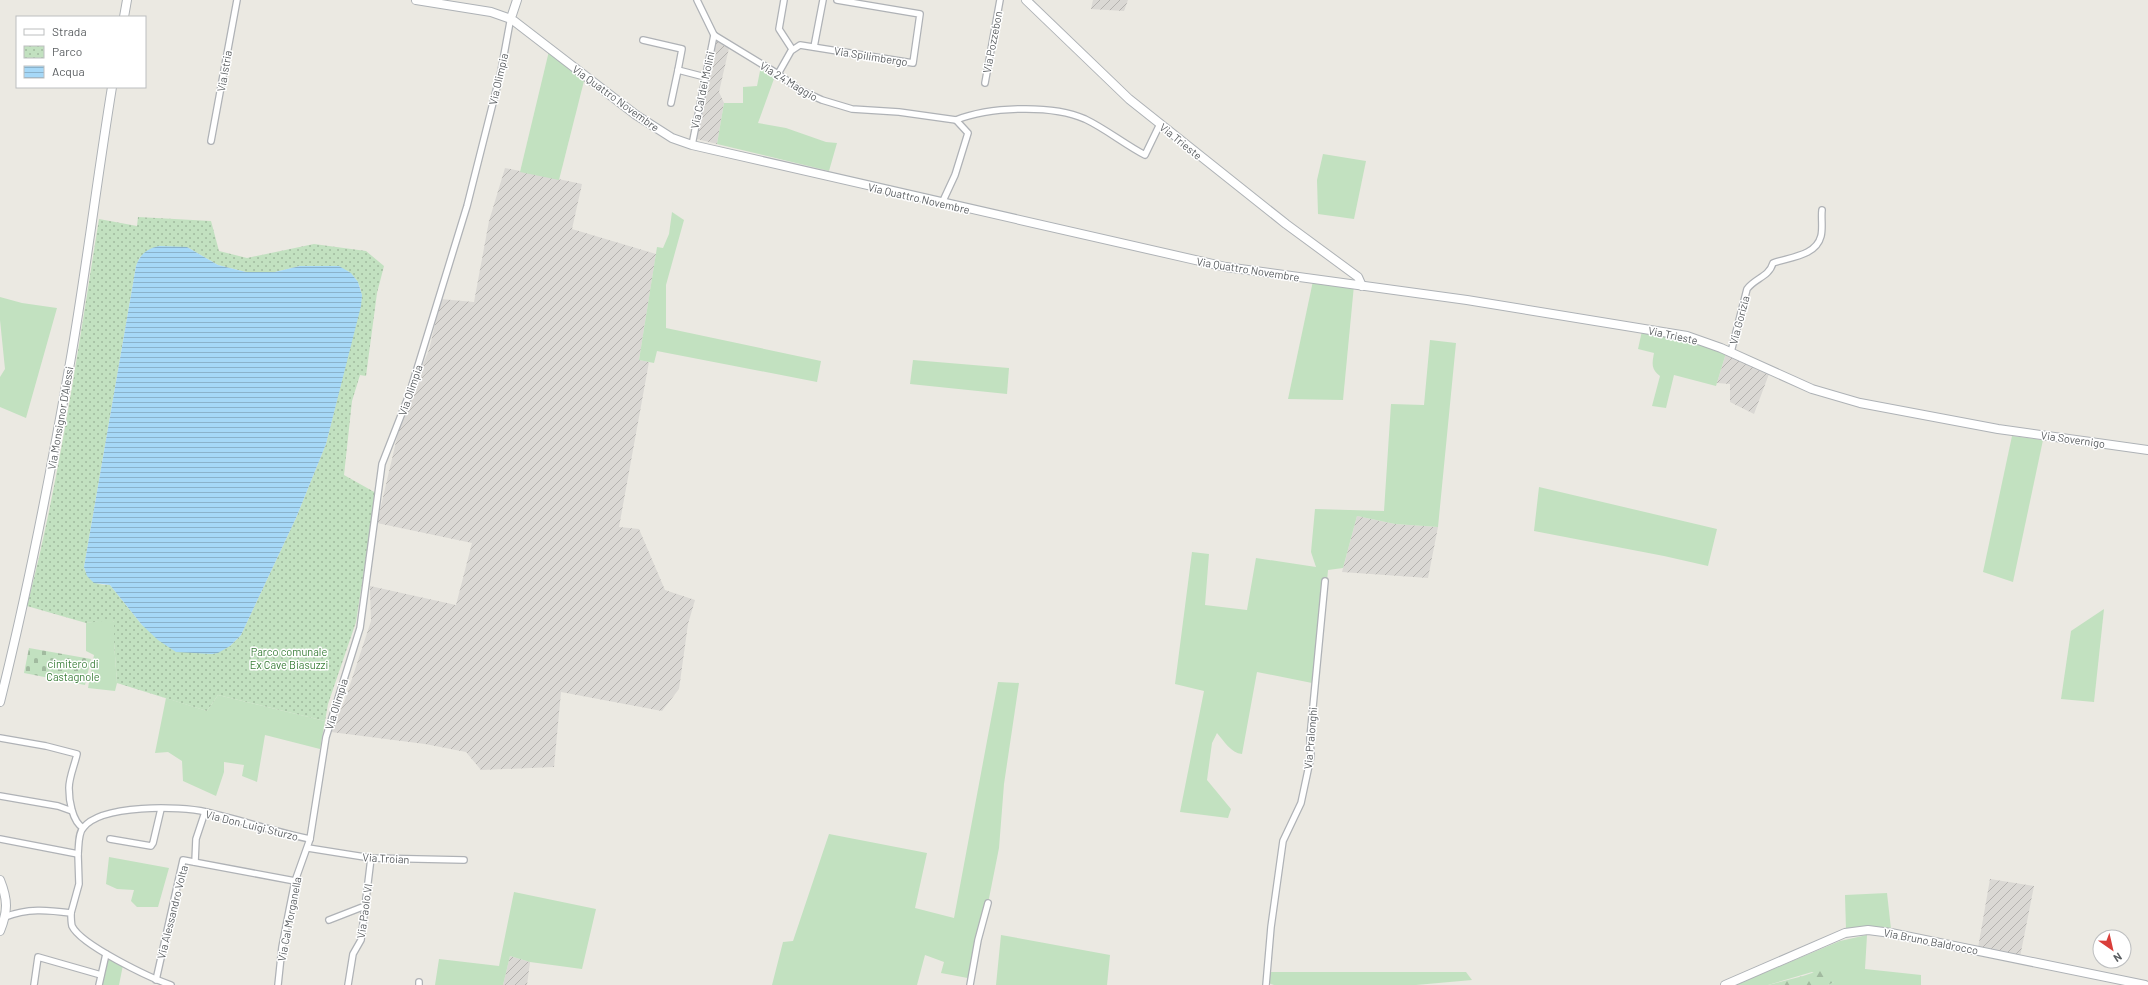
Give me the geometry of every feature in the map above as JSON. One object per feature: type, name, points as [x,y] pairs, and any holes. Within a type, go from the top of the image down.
[{"type":"main road","points":[[124,16],[126,0]]},
{"type":"main road","name":"Via Quattro Novembre","points":[[416,0],[491,12],[511,19],[636,114],[672,138],[942,203],[1226,268],[1362,286]]},
{"type":"main road","name":"Via Olimpia","points":[[511,19],[517,0]]},
{"type":"main road","name":"Via Trieste","points":[[1026,0],[1129,99],[1346,270],[1360,279],[1362,286],[1467,300],[1687,336],[1731,352],[1812,389],[1860,403],[1998,429]]},
{"type":"main road","name":"Via Monsignor D'Alessi","points":[[0,702],[35,550],[54,454],[70,362],[112,88]]},
{"type":"main road","points":[[1346,270],[1350,284]]},
{"type":"main road","name":"Via Sovernigo","points":[[1998,429],[2148,450]]},
{"type":"main road","points":[[0,880],[7,901],[2,924]]},
{"type":"main road","name":"Via Bruno Baldrocco","points":[[1725,985],[1845,933],[1868,930],[1898,934],[2145,985]]},
{"type":"street","name":"Via Istria","points":[[211,142],[237,0]]},
{"type":"street","points":[[697,0],[714,36]]},
{"type":"street","points":[[778,74],[792,49],[779,29],[784,0]]},
{"type":"street","points":[[814,47],[823,0]]},
{"type":"street","name":"Via Spilimbergo","points":[[792,49],[800,45],[913,63],[920,14],[837,0]]},
{"type":"street","name":"Via Pozzebon","points":[[985,84],[1000,0]]},
{"type":"street","name":"Via Olimpia","points":[[322,760],[326,737],[360,628],[382,464],[409,396],[467,206],[501,71],[511,19]]},
{"type":"street","name":"Via 24 Maggio","points":[[714,36],[778,74],[800,90],[842,107],[956,120],[982,112],[1011,110],[1066,113],[1085,120],[1145,155],[1160,124]]},
{"type":"street","name":"Via Cal dei Molini","points":[[692,144],[714,36]]},
{"type":"street","points":[[643,40],[682,49],[671,103]]},
{"type":"street","points":[[678,70],[705,77]]},
{"type":"street","points":[[942,203],[955,175],[968,133],[956,120]]},
{"type":"street","name":"Via Gorizia","points":[[1731,352],[1747,290],[1751,284],[1768,273],[1773,263],[1810,252],[1815,247],[1821,236],[1822,210]]},
{"type":"street","name":"Via Pralonghi","points":[[1266,985],[1271,927],[1283,841],[1300,808],[1311,756],[1310,738],[1325,581]]},
{"type":"street","points":[[0,738],[46,746],[77,754],[69,788],[72,811],[76,822],[83,828],[81,832],[78,854],[79,879],[71,913],[72,925],[76,931],[106,954],[156,980],[171,985]]},
{"type":"street","name":"Via Cal Morganella","points":[[278,985],[282,947],[295,881],[310,839],[322,760]]},
{"type":"street","points":[[0,796],[58,806],[72,811]]},
{"type":"street","name":"Via Don Luigi Sturzo","points":[[83,828],[92,820],[116,812],[136,809],[161,809],[205,812],[310,839]]},
{"type":"street","points":[[110,839],[151,846],[161,809]]},
{"type":"street","points":[[194,862],[196,839],[205,812]]},
{"type":"street","points":[[0,839],[78,854]]},
{"type":"street","name":"Via Troian","points":[[308,848],[371,858],[464,860]]},
{"type":"street","name":"Via Paolo VI","points":[[348,985],[353,954],[361,940],[371,858]]},
{"type":"street","name":"Via Alessandro Volta","points":[[156,980],[184,860],[295,881]]},
{"type":"street","points":[[970,985],[978,940],[988,903]]},
{"type":"street","points":[[329,920],[365,906]]},
{"type":"street","points":[[2,924],[14,914],[46,909],[71,913]]},
{"type":"street","points":[[99,985],[100,975],[106,954]]},
{"type":"street","points":[[34,985],[38,957],[100,975]]},
{"type":"shaded area","points":[[1093,0],[1128,0],[1124,11],[1091,9]]},
{"type":"shaded area","points":[[714,40],[729,48],[719,92],[724,103],[717,144],[697,139]]},
{"type":"shaded area","points":[[505,168],[582,184],[572,229],[656,254],[639,360],[649,362],[619,527],[639,529],[665,590],[695,600],[688,624],[679,689],[662,711],[561,692],[554,767],[481,770],[466,752],[425,744],[331,732],[345,700],[371,621],[370,586],[456,605],[472,543],[377,523],[398,433],[407,402],[429,350],[441,299],[474,302],[489,221]]},
{"type":"shaded area","points":[[1726,353],[1769,374],[1754,414],[1730,402],[1730,384],[1717,383]]},
{"type":"shaded area","points":[[1357,516],[1395,524],[1438,527],[1428,578],[1342,572]]},
{"type":"shaded area","points":[[1990,879],[2034,886],[2020,957],[1978,948]]},
{"type":"shaded area","points":[[510,956],[530,962],[527,985],[503,985]]},
{"type":"green space","points":[[549,51],[585,77],[559,180],[520,172]]},
{"type":"green space","points":[[761,66],[775,76],[758,123],[786,128],[826,142],[837,143],[829,171],[717,144],[724,103],[743,103],[743,87],[757,86]]},
{"type":"green space","points":[[1323,154],[1366,161],[1354,219],[1318,214],[1317,180]]},
{"type":"green space","points":[[672,212],[684,220],[666,285],[666,328],[821,361],[817,382],[657,351],[654,363],[639,360],[657,247],[663,248],[669,234]]},
{"type":"green space","name":"Parco comunale Ex Cave Biasuzzi","points":[[138,217],[211,221],[219,251],[247,258],[314,244],[366,251],[384,266],[377,293],[366,376],[360,375],[352,401],[344,475],[376,493],[356,622],[328,704],[325,721],[218,695],[207,711],[117,683],[114,622],[111,620],[86,623],[27,606],[39,558],[59,462],[99,219],[137,226]],"holes":[[[155,247],[187,247],[218,265],[246,272],[275,272],[300,266],[348,271],[355,277],[361,293],[361,302],[326,444],[296,518],[241,635],[230,646],[212,654],[142,625],[110,585],[97,583],[90,579],[85,572],[84,567],[136,266],[140,257]]]},
{"type":"green space","points":[[1313,281],[1354,285],[1343,400],[1288,399]]},
{"type":"green space","points":[[0,297],[22,303],[57,308],[26,418],[0,407],[0,377],[5,369],[0,320]]},
{"type":"green space","points":[[1642,331],[1680,337],[1726,353],[1716,386],[1674,375],[1666,408],[1652,406],[1660,376],[1655,371],[1653,366],[1654,353],[1638,349]]},
{"type":"green space","points":[[1430,340],[1456,343],[1438,527],[1395,524],[1357,516],[1343,568],[1328,570],[1317,684],[1257,672],[1242,754],[1231,749],[1217,733],[1212,743],[1207,780],[1231,809],[1228,818],[1180,812],[1204,691],[1175,684],[1192,552],[1209,554],[1205,605],[1247,610],[1256,558],[1316,567],[1311,552],[1315,509],[1384,511],[1391,404],[1424,405]]},
{"type":"green space","points":[[913,360],[1009,368],[1007,394],[910,384]]},
{"type":"green space","points":[[2012,436],[2043,440],[2013,582],[1983,572]]},
{"type":"green space","points":[[1539,487],[1717,529],[1708,566],[1534,531]]},
{"type":"green space","points":[[2104,609],[2094,702],[2061,699],[2071,631]]},
{"type":"green space","points":[[111,619],[114,622],[117,683],[115,691],[88,688],[94,655],[86,651],[86,623]]},
{"type":"green space","name":"cimitero di Castagnole","points":[[29,648],[91,659],[85,685],[24,673]]},
{"type":"green space","points":[[998,682],[1019,683],[1004,784],[999,848],[973,979],[941,973],[944,962],[925,955],[917,985],[772,985],[783,942],[793,941],[829,834],[927,853],[915,908],[954,918]]},
{"type":"green space","points":[[218,695],[325,721],[320,749],[265,735],[257,782],[242,776],[244,765],[224,762],[224,772],[216,796],[183,781],[182,761],[168,752],[155,753],[166,698],[207,711]]},
{"type":"green space","points":[[109,857],[169,868],[158,907],[137,907],[131,901],[134,890],[117,889],[106,884]]},
{"type":"green space","points":[[514,892],[596,909],[582,969],[530,962],[510,956],[503,985],[435,985],[439,959],[499,966]]},
{"type":"green space","points":[[1887,893],[1891,929],[1846,930],[1845,895]]},
{"type":"green space","points":[[1001,935],[1110,955],[1107,985],[996,985]]},
{"type":"green space","points":[[1867,935],[1865,969],[1921,975],[1921,985],[1828,985],[1834,982],[1812,972],[1768,985],[1735,985],[1840,941]]},
{"type":"green space","points":[[106,954],[123,965],[119,985],[96,985]]},
{"type":"green space","points":[[1827,968],[1833,969],[1836,976],[1834,982],[1828,985],[1768,985],[1803,976]]},
{"type":"green space","points":[[1270,972],[1466,972],[1472,980],[1416,985],[1274,985],[1268,983]]},
{"type":"water","points":[[160,246],[187,247],[218,265],[246,272],[275,272],[300,266],[339,266],[351,273],[358,282],[362,295],[361,306],[326,444],[296,518],[241,635],[230,646],[218,653],[212,654],[176,652],[158,640],[142,625],[110,585],[94,583],[87,576],[84,567],[136,266],[145,252]]}]
